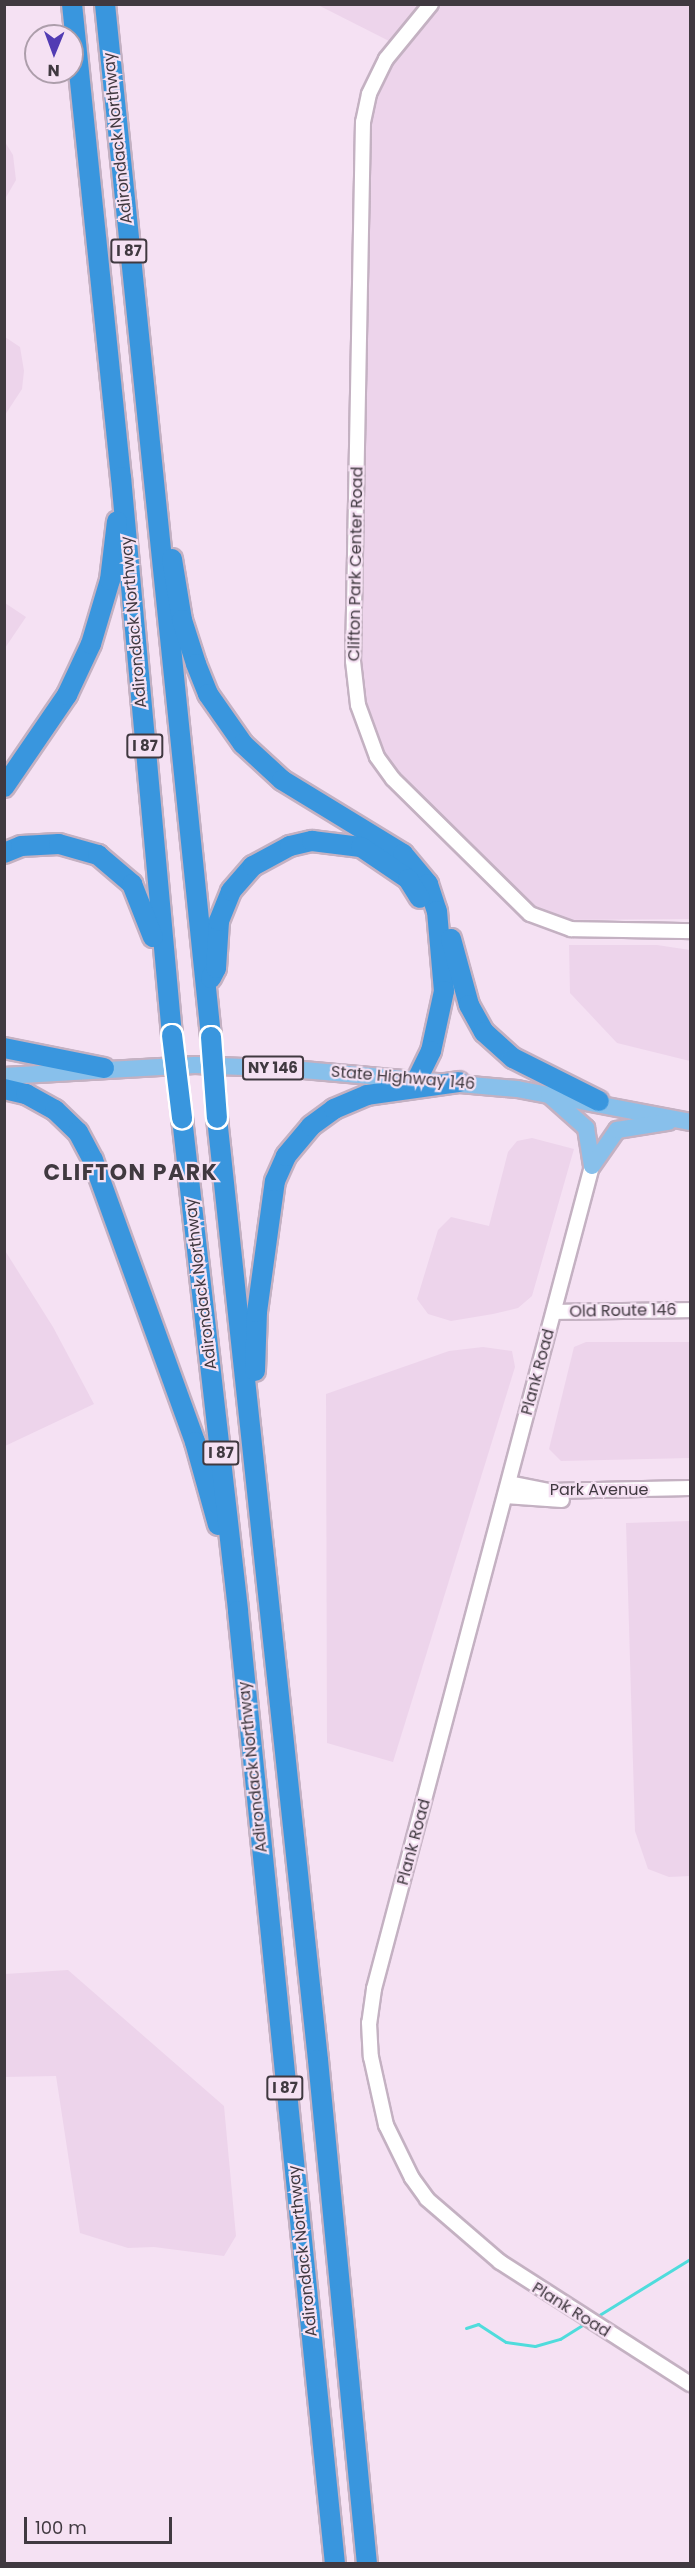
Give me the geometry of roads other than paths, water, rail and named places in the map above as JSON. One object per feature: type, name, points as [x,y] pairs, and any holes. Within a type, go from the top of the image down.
[{"type":"highway","name":"Adirondack Northway","points":[[72,4],[122,477],[172,1035],[238,1611],[335,2564]]},
{"type":"highway","name":"Adirondack Northway","points":[[105,4],[153,498],[211,1037],[217,1118],[367,2564]]},
{"type":"highway","points":[[4,787],[67,695],[91,645],[110,580],[122,477]]},
{"type":"highway","points":[[153,498],[170,547],[182,620],[196,664],[221,714],[243,744],[282,780],[403,854],[440,901],[469,1005],[484,1032],[513,1058],[599,1101]]},
{"type":"highway","points":[[206,989],[216,968],[222,910],[231,891],[253,866],[271,854],[312,841],[361,847],[408,879],[421,899],[428,923],[433,969],[431,1012],[410,1078]]},
{"type":"highway","points":[[4,853],[21,846],[59,843],[98,855],[122,873],[140,897],[151,927],[170,1014]]},
{"type":"highway","points":[[410,1078],[431,1051],[444,991],[437,911],[428,884]]},
{"type":"highway","points":[[4,1048],[104,1068]]},
{"type":"highway","points":[[248,1400],[256,1368],[256,1312],[275,1181],[286,1156],[311,1126],[334,1109],[367,1095],[459,1082]]},
{"type":"highway","points":[[4,1089],[26,1094],[55,1110],[78,1132],[93,1160],[207,1480],[238,1611]]},
{"type":"main road","name":"State Highway 146","points":[[4,1076],[104,1068],[195,1065],[410,1078],[546,1092],[689,1121]]},
{"type":"main road","points":[[546,1092],[573,1112],[586,1128],[592,1166]]},
{"type":"main road","points":[[592,1166],[616,1130],[641,1123],[689,1121]]},
{"type":"street","name":"Clifton Park Center Road","points":[[431,4],[386,59],[369,94],[363,122],[354,656],[358,705],[377,757],[393,779],[530,914],[570,929],[690,931]]},
{"type":"street","name":"Plank Road","points":[[592,1166],[374,1989],[369,2023],[376,2088],[386,2125],[411,2178],[452,2223],[530,2284],[690,2384]]},
{"type":"street","name":"Old Route 146","points":[[555,1312],[690,1310]]},
{"type":"street","name":"Park Avenue","points":[[507,1489],[553,1500],[598,1498],[623,1492],[690,1488]]},
{"type":"waterway","points":[[596,2317],[690,2259]]},
{"type":"waterway","points":[[466,2328],[478,2324],[506,2342],[535,2346],[560,2339],[587,2322]]},
{"type":"district","name":"CLIFTON PARK","points":[[131,1173]]}]
